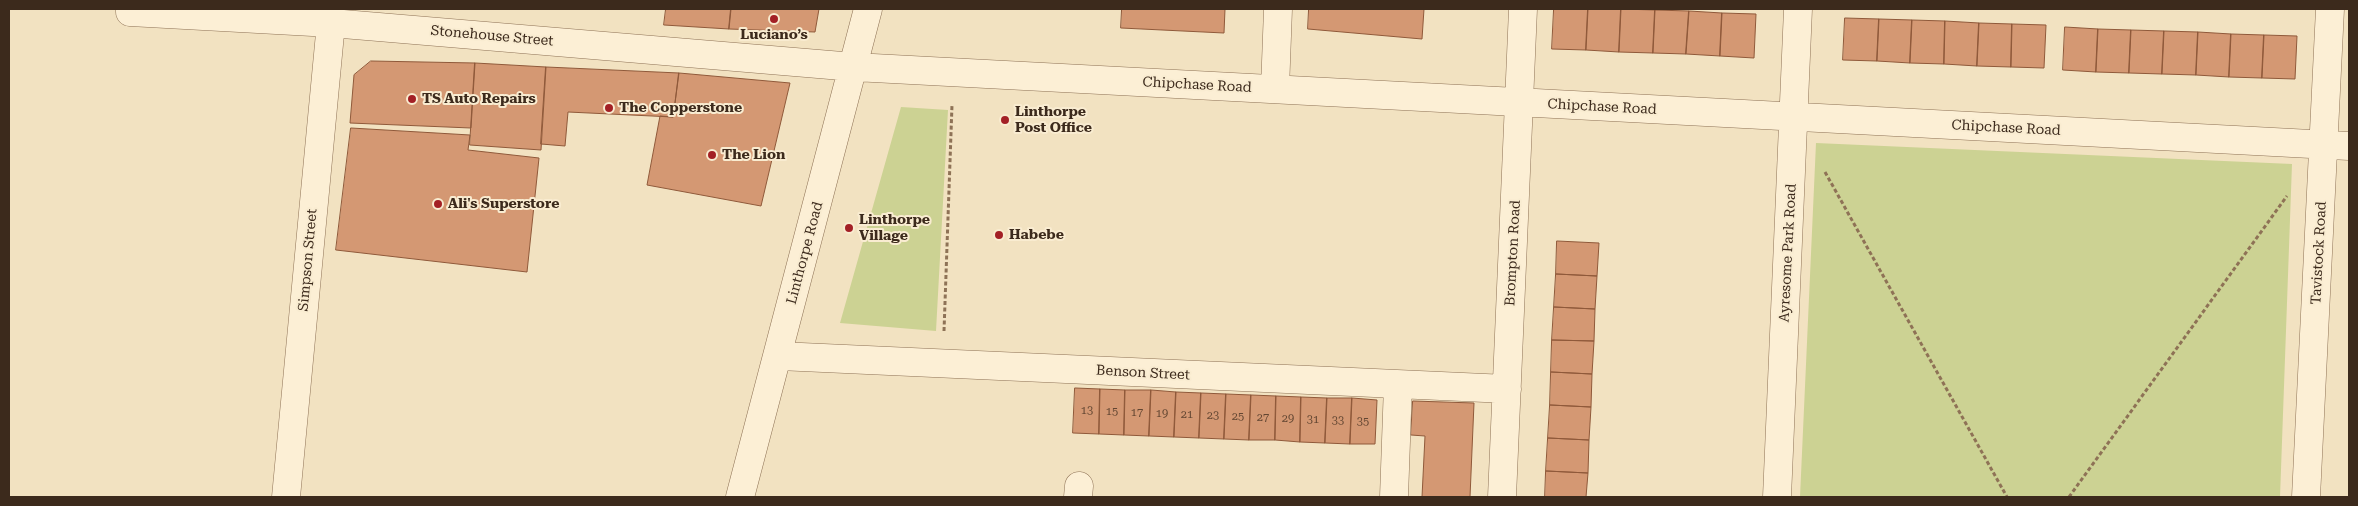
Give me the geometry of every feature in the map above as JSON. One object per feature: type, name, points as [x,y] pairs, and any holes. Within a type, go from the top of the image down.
[{"type":"street","name":"Linthorpe Road","points":[[740,497],[779,356],[868,9]]},
{"type":"street","points":[[1275,89],[1278,9]]},
{"type":"street","name":"Brompton Road","points":[[1502,497],[1523,9]]},
{"type":"street","name":"Ayresome Park Road","points":[[1777,497],[1798,9]]},
{"type":"street","name":"Tavistock Road","points":[[2306,497],[2337,146],[2330,9]]},
{"type":"street","name":"Stonehouse Street","points":[[130,10],[331,23],[854,67]]},
{"type":"street","name":"Simpson Street","points":[[286,497],[331,23]]},
{"type":"street","name":"Chipchase Road","points":[[854,67],[2337,146]]},
{"type":"street","name":"Benson Street","points":[[779,356],[1507,389]]},
{"type":"street","points":[[1394,497],[1398,385]]},
{"type":"path","points":[[943,364],[953,72]]},
{"type":"path","points":[[1823,168],[2007,497]]},
{"type":"path","points":[[2069,497],[2289,193]]},
{"type":"green space","points":[[901,107],[948,110],[936,331],[840,323]]},
{"type":"green space","points":[[1816,143],[2292,164],[2280,497],[1800,497]]},
{"type":"building","points":[[666,9],[731,9],[729,29],[664,25]]},
{"type":"building","name":"Luciano’s","points":[[731,9],[819,9],[815,32],[729,29]]},
{"type":"building","points":[[1122,9],[1225,9],[1224,33],[1121,28]]},
{"type":"building","points":[[1309,9],[1424,9],[1422,39],[1308,29]]},
{"type":"building","points":[[1554,9],[1588,9],[1586,50],[1552,49]]},
{"type":"building","points":[[1588,9],[1621,9],[1619,52],[1586,50]]},
{"type":"building","points":[[1621,9],[1655,10],[1653,53],[1619,52]]},
{"type":"building","points":[[1655,10],[1689,11],[1686,54],[1653,53]]},
{"type":"building","points":[[1689,11],[1722,13],[1720,56],[1686,54]]},
{"type":"building","points":[[1722,13],[1756,14],[1754,58],[1720,56]]},
{"type":"building","points":[[1845,18],[1879,19],[1877,61],[1843,60]]},
{"type":"building","points":[[1879,19],[1912,20],[1910,63],[1877,61]]},
{"type":"building","points":[[1912,20],[1945,21],[1944,64],[1910,63]]},
{"type":"building","points":[[1945,21],[1979,23],[1977,66],[1944,64]]},
{"type":"building","points":[[1979,23],[2012,24],[2011,67],[1977,66]]},
{"type":"building","points":[[2012,24],[2046,25],[2044,68],[2011,67]]},
{"type":"building","points":[[2065,27],[2098,29],[2096,72],[2063,70]]},
{"type":"building","points":[[2098,29],[2131,30],[2129,73],[2096,72]]},
{"type":"building","points":[[2131,30],[2164,31],[2162,74],[2129,73]]},
{"type":"building","points":[[2164,31],[2198,32],[2196,75],[2162,74]]},
{"type":"building","points":[[2198,32],[2231,34],[2229,77],[2196,75]]},
{"type":"building","points":[[2231,34],[2264,35],[2262,78],[2229,77]]},
{"type":"building","points":[[2264,35],[2297,36],[2295,79],[2262,78]]},
{"type":"building","name":"TS Auto Repairs","points":[[371,61],[475,63],[471,128],[350,123],[354,75]]},
{"type":"building","points":[[475,63],[546,67],[541,150],[470,145]]},
{"type":"building","name":"The Copperstone","points":[[546,67],[679,73],[673,117],[568,112],[565,146],[541,144]]},
{"type":"building","points":[[679,73],[790,83],[761,206],[647,185],[660,116],[673,117]]},
{"type":"building","name":"Ali's Superstore","points":[[351,128],[470,135],[468,150],[539,158],[527,272],[336,250]]},
{"type":"building","points":[[1557,241],[1599,243],[1597,276],[1556,274]]},
{"type":"building","points":[[1556,274],[1597,276],[1595,309],[1554,307]]},
{"type":"building","points":[[1554,307],[1595,309],[1594,341],[1552,340]]},
{"type":"building","points":[[1552,340],[1594,341],[1592,374],[1551,372]]},
{"type":"building","points":[[1551,372],[1592,374],[1591,407],[1550,405]]},
{"type":"building","points":[[1075,388],[1100,389],[1099,434],[1073,433]]},
{"type":"building","points":[[1100,389],[1125,390],[1124,435],[1099,434]]},
{"type":"building","points":[[1125,390],[1151,390],[1149,436],[1124,435]]},
{"type":"building","points":[[1151,390],[1176,392],[1174,437],[1149,436]]},
{"type":"building","points":[[1176,392],[1201,393],[1199,438],[1174,437]]},
{"type":"building","points":[[1201,393],[1226,394],[1224,439],[1199,438]]},
{"type":"building","points":[[1226,394],[1251,395],[1249,440],[1224,439]]},
{"type":"building","points":[[1251,395],[1276,396],[1275,440],[1249,440]]},
{"type":"building","points":[[1276,396],[1301,397],[1300,442],[1275,440]]},
{"type":"building","points":[[1301,397],[1327,398],[1325,443],[1300,442]]},
{"type":"building","points":[[1327,398],[1352,398],[1350,444],[1325,443]]},
{"type":"building","points":[[1352,398],[1377,400],[1375,444],[1350,444]]},
{"type":"building","points":[[1413,401],[1474,403],[1470,497],[1422,497],[1425,436],[1411,435]]},
{"type":"building","points":[[1550,405],[1591,407],[1589,440],[1548,438]]},
{"type":"building","points":[[1548,438],[1589,440],[1588,473],[1546,471]]},
{"type":"building","points":[[1546,471],[1588,473],[1586,497],[1545,497]]},
{"type":"place","name":"Luciano’s","points":[[774,19]]},
{"type":"place","name":"TS Auto Repairs","points":[[412,99]]},
{"type":"place","name":"The Copperstone","points":[[609,108]]},
{"type":"place","name":"Linthorpe Post Office","points":[[1005,120]]},
{"type":"place","name":"The Lion","points":[[712,155]]},
{"type":"place","name":"Ali's Superstore","points":[[438,204]]},
{"type":"place","name":"Linthorpe Village","points":[[849,228]]},
{"type":"place","name":"Habebe","points":[[999,235]]}]
